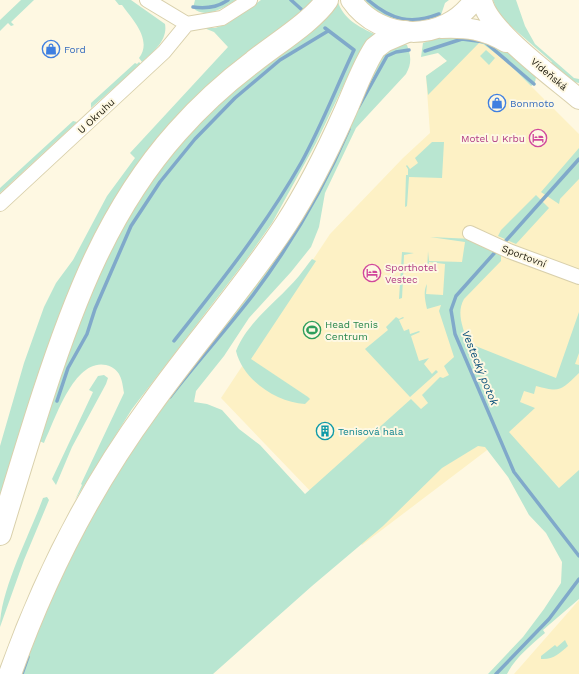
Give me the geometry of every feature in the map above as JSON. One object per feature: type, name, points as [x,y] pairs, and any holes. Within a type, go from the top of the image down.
[{"type":"highway","points":[[0,534],[30,434],[68,322],[92,263],[119,211],[155,159],[197,110],[245,67],[312,16],[327,0]]},
{"type":"highway","points":[[10,674],[30,621],[56,561],[77,521],[112,461],[150,405],[243,285],[288,220],[323,158],[375,48],[384,41],[406,32]]},
{"type":"main road","name":"Vídeňská","points":[[351,0],[361,12],[386,28],[406,32],[435,28],[461,27],[480,30],[496,36],[520,50]]},
{"type":"main road","name":"Vídeňská","points":[[435,28],[456,19],[466,11],[474,0]]},
{"type":"main road","name":"Vídeňská","points":[[482,0],[491,19],[520,50],[579,99]]},
{"type":"street","points":[[147,0],[187,24],[222,18],[250,0]]},
{"type":"street","name":"U Okruhu","points":[[0,204],[164,52],[187,24]]},
{"type":"street","name":"Sportovní","points":[[470,234],[509,252],[579,277]]},
{"type":"shaded area","points":[[464,40],[483,44],[507,62],[579,134],[579,508],[513,440],[503,438],[362,545],[221,398],[330,234],[403,158],[430,133],[426,76],[447,61]]},
{"type":"shaded area","points":[[579,600],[579,674],[514,674]]},
{"type":"green space","points":[[21,0],[34,0],[11,22],[14,25],[11,26],[8,23],[0,31],[0,20]]},
{"type":"green space","points":[[115,0],[131,0],[165,24],[164,35],[159,45],[142,62],[139,58],[143,51],[144,44],[140,30],[122,5],[119,5]]},
{"type":"green space","points":[[195,0],[236,0],[215,11],[204,13],[193,8]]},
{"type":"green space","points":[[261,0],[321,0],[156,143],[0,505],[0,446],[24,363],[44,307],[56,283],[73,260],[107,196],[135,158],[130,153],[228,47],[214,32],[204,28],[215,28],[227,24]]},
{"type":"green space","points":[[337,0],[344,13],[352,22],[376,35],[364,45],[360,51],[316,143],[272,223],[246,260],[132,409],[75,500],[82,485],[81,484],[124,393],[118,372],[106,365],[95,365],[84,371],[67,393],[44,443],[37,440],[95,269],[164,156],[232,87],[323,22],[329,16]]},
{"type":"green space","points":[[364,0],[449,0],[445,3],[441,15],[410,21],[400,20],[381,13]]},
{"type":"green space","points":[[493,0],[516,0],[525,26],[535,44],[574,78],[579,79],[579,83],[574,82],[551,63],[552,62],[499,16]]},
{"type":"green space","points":[[463,33],[502,47],[536,75],[534,83],[531,86],[507,62],[483,44],[479,43],[428,95],[426,76],[447,61],[438,53],[421,57],[423,43]]},
{"type":"green space","points":[[404,44],[407,45],[410,56],[408,70],[356,128],[325,193],[319,227],[311,247],[291,272],[249,318],[224,356],[196,391],[194,402],[207,404],[222,410],[239,429],[260,445],[305,494],[411,399],[421,409],[428,403],[422,395],[440,377],[443,378],[449,375],[444,366],[454,357],[439,311],[441,305],[427,309],[425,296],[427,284],[426,294],[443,295],[445,264],[429,262],[427,273],[428,251],[429,261],[462,262],[465,242],[430,237],[473,239],[501,255],[501,261],[464,299],[460,315],[468,343],[556,378],[579,312],[579,353],[575,364],[579,365],[579,373],[560,388],[551,389],[536,386],[534,394],[524,391],[520,402],[535,408],[509,432],[559,488],[579,470],[579,599],[543,630],[545,633],[519,657],[507,674],[488,674],[523,637],[544,609],[561,583],[562,562],[546,533],[529,515],[508,477],[485,447],[478,446],[442,468],[383,526],[312,586],[213,674],[14,674],[62,558],[191,357],[379,54]]},
{"type":"green space","points":[[486,50],[495,58],[489,65],[480,56]]},
{"type":"green space","points":[[139,62],[141,64],[91,108],[91,103],[135,63],[137,64]]},
{"type":"green space","points":[[73,121],[77,122],[0,193],[0,188]]},
{"type":"green space","points":[[432,142],[444,142],[442,178],[409,177],[407,206],[405,207],[406,175],[408,175],[408,169],[406,166],[407,165],[410,169],[418,163],[415,158]]},
{"type":"green space","points":[[579,148],[579,179],[560,199],[559,204],[541,192]]},
{"type":"green space","points":[[536,195],[549,208],[516,244],[498,236],[501,230]]},
{"type":"green space","points":[[402,252],[414,253],[404,255],[403,278],[413,278],[403,279],[402,298],[399,299]]},
{"type":"green space","points":[[312,259],[316,261],[251,359],[308,397],[310,399],[305,404],[283,399],[262,388],[246,371],[240,362],[236,351],[248,330],[291,285]]},
{"type":"green space","points":[[396,317],[399,319],[404,318],[399,320],[404,331],[409,329],[410,334],[420,332],[411,336],[419,361],[429,358],[424,364],[432,374],[436,370],[438,372],[410,397],[365,349],[388,330],[386,327]]},
{"type":"green space","points":[[104,375],[108,378],[106,384],[72,447],[56,485],[52,479],[93,392],[89,390],[98,376]]},
{"type":"green space","points":[[47,497],[49,500],[24,560],[0,627],[1,612],[10,579],[43,498]]},
{"type":"green space","points":[[565,640],[568,646],[556,656],[541,659],[541,656],[555,645],[557,647]]},
{"type":"waterway","points":[[193,7],[212,7],[228,0]]},
{"type":"waterway","points":[[291,0],[301,9]]},
{"type":"waterway","points":[[368,0],[385,12],[402,19],[419,19],[439,14]]},
{"type":"waterway","points":[[174,341],[257,233],[287,187],[315,136],[354,50],[325,28]]},
{"type":"waterway","points":[[57,401],[68,368],[87,334],[95,309],[131,226],[160,182],[195,139],[235,98],[280,60],[328,31]]},
{"type":"waterway","points":[[425,51],[462,39],[485,42],[534,84]]},
{"type":"waterway","points":[[358,108],[387,56],[396,52],[409,50]]},
{"type":"waterway","points":[[170,397],[253,295],[281,255],[318,194],[349,129]]},
{"type":"waterway","name":"Vestecký potok","points":[[503,244],[579,159]]},
{"type":"waterway","name":"Vestecký potok","points":[[498,249],[456,296],[451,310],[455,334],[514,472],[579,556]]},
{"type":"waterway","name":"Vestecký potok","points":[[496,674],[549,619],[579,579]]},
{"type":"waterway","points":[[22,674],[28,657]]},
{"type":"place","name":"Ford","points":[[51,49]]},
{"type":"place","name":"Bonmoto","points":[[497,103]]},
{"type":"place","name":"Motel U Krbu","points":[[538,138]]},
{"type":"place","name":"Sporthotel Vestec","points":[[372,273]]},
{"type":"place","name":"Head Tenis Centrum","points":[[312,330]]},
{"type":"place","name":"Tenisová hala","points":[[325,431]]}]
